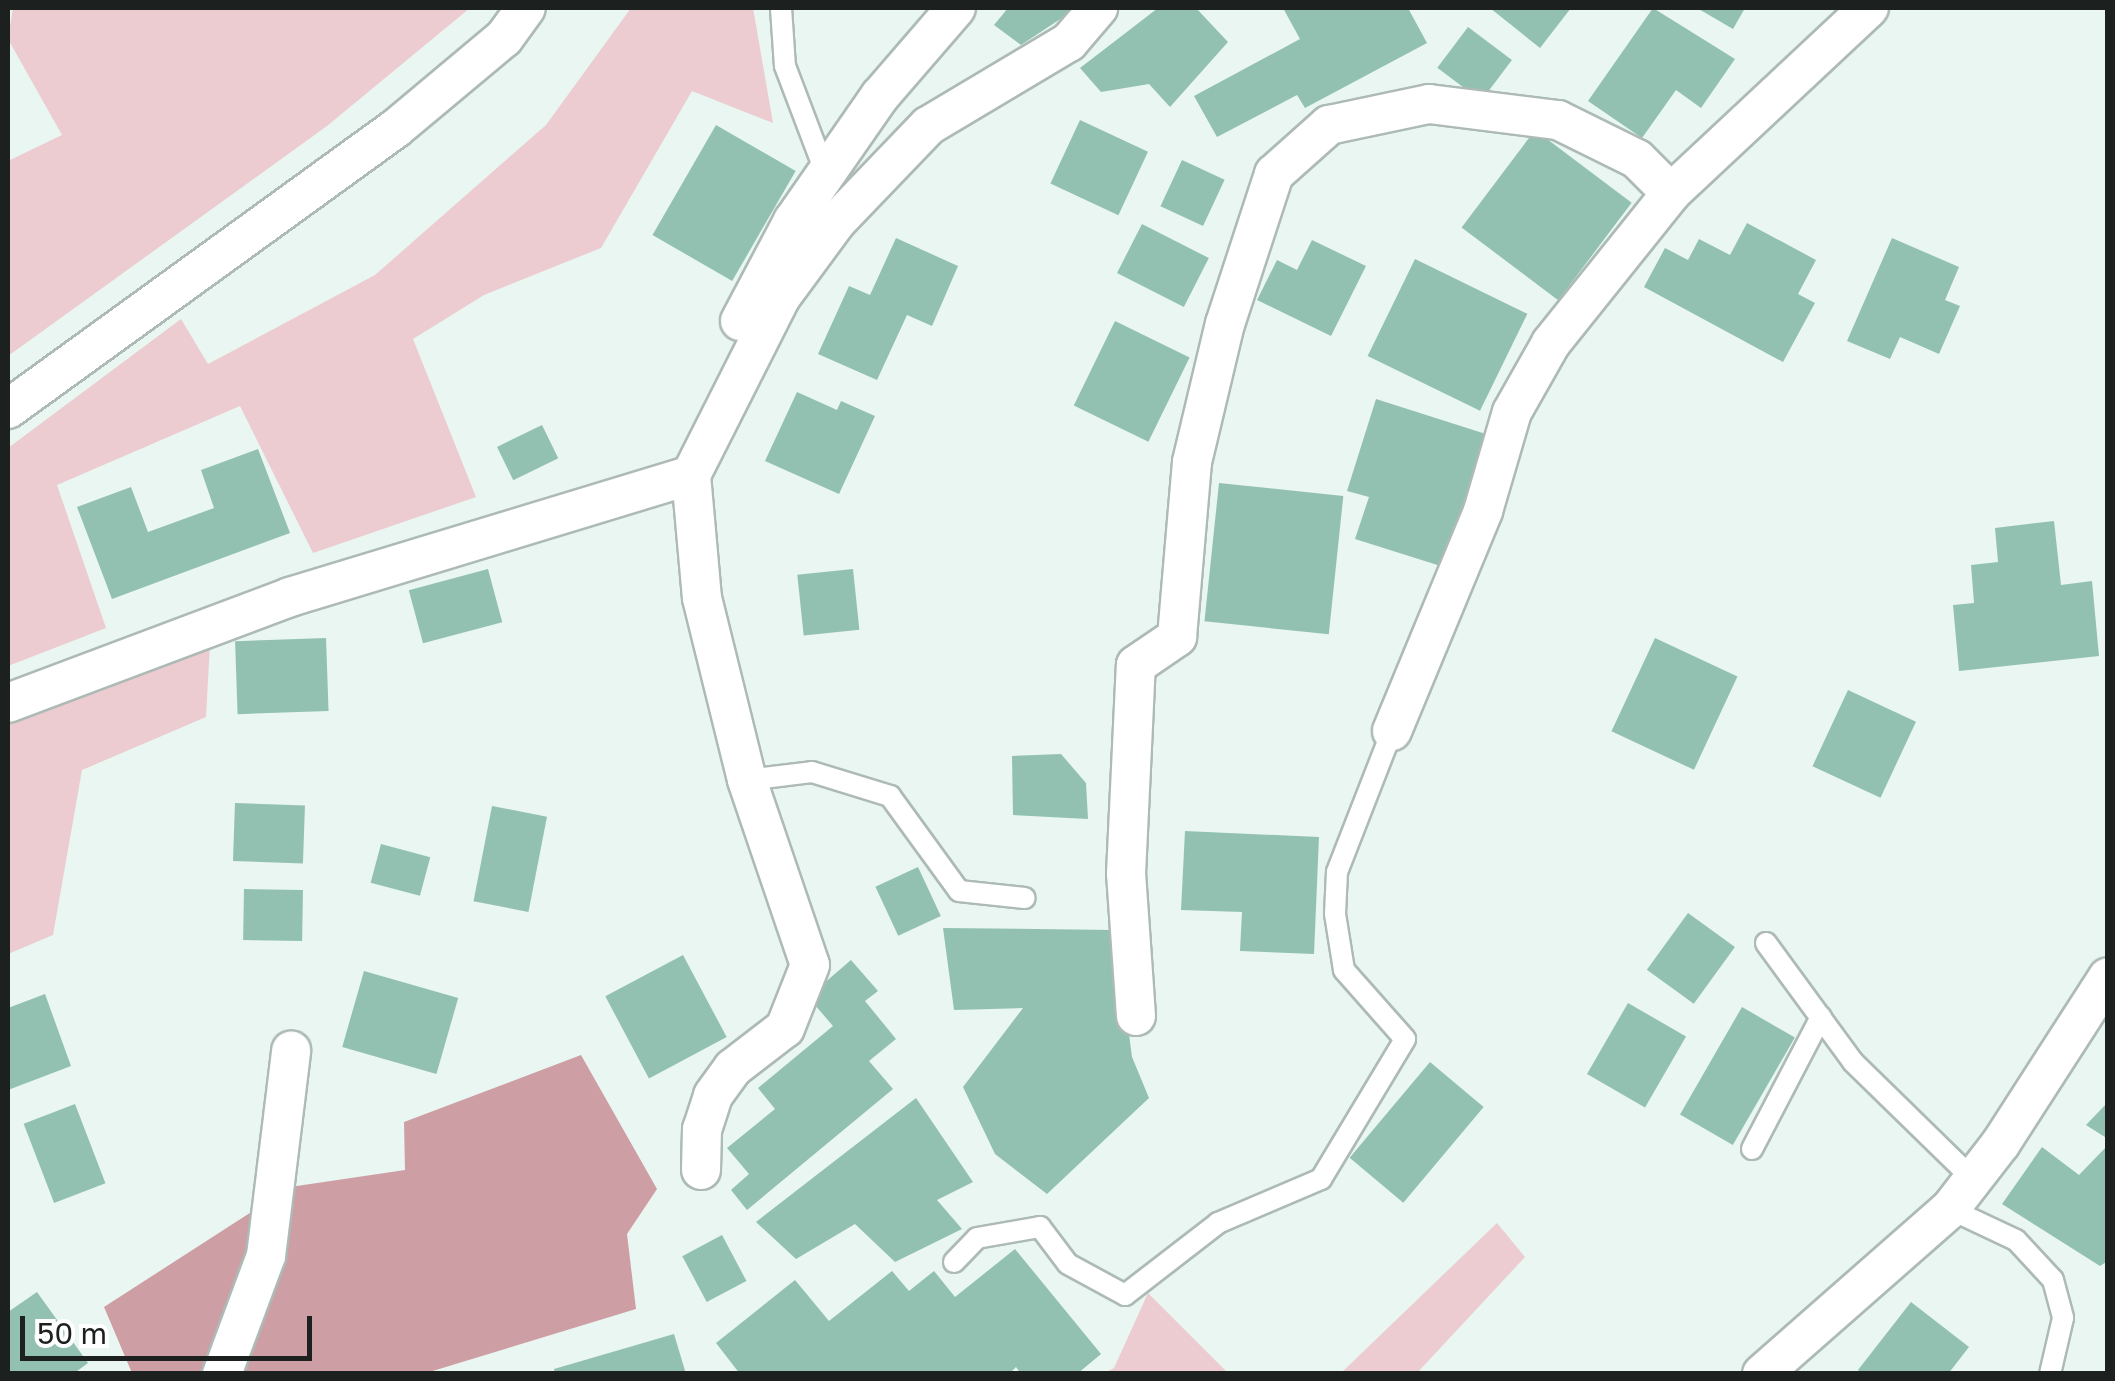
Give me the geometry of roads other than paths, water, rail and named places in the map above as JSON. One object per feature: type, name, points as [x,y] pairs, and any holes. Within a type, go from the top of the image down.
[{"type":"street","points":[[8,409],[394,129],[504,38],[526,8]]},
{"type":"street","points":[[708,439],[733,334],[826,174],[956,8]]},
{"type":"street","points":[[701,1170],[702,1129],[713,1096],[733,1068],[786,1028],[810,965],[747,780],[702,598],[691,475],[781,297],[891,160],[928,126],[1070,42],[1098,8]]},
{"type":"street","points":[[1392,730],[1482,511],[1512,412],[1551,343],[1671,193],[1868,8]]},
{"type":"street","points":[[1136,1016],[1126,874],[1136,666],[1177,637],[1192,462],[1226,324],[1274,174],[1329,125],[1430,104],[1558,120],[1637,159],[1671,193]]},
{"type":"street","points":[[8,703],[290,597],[691,475]]},
{"type":"street","points":[[1762,1374],[1950,1209],[2108,977]]},
{"type":"street","points":[[222,1374],[266,1256],[291,1051]]},
{"type":"lane","points":[[781,8],[785,66],[826,174]]},
{"type":"lane","points":[[954,1262],[977,1238],[1040,1227],[1068,1264],[1125,1295],[1218,1223],[1321,1178],[1406,1039],[1344,970],[1336,914],[1337,872],[1392,730]]},
{"type":"lane","points":[[747,780],[812,772],[890,796],[959,892],[1025,898]]},
{"type":"lane","points":[[1766,943],[1854,1062],[1973,1179]]},
{"type":"lane","points":[[1752,1148],[1821,1018]]},
{"type":"lane","points":[[1950,1209],[2016,1240],[2053,1280],[2063,1318],[2050,1374]]}]
